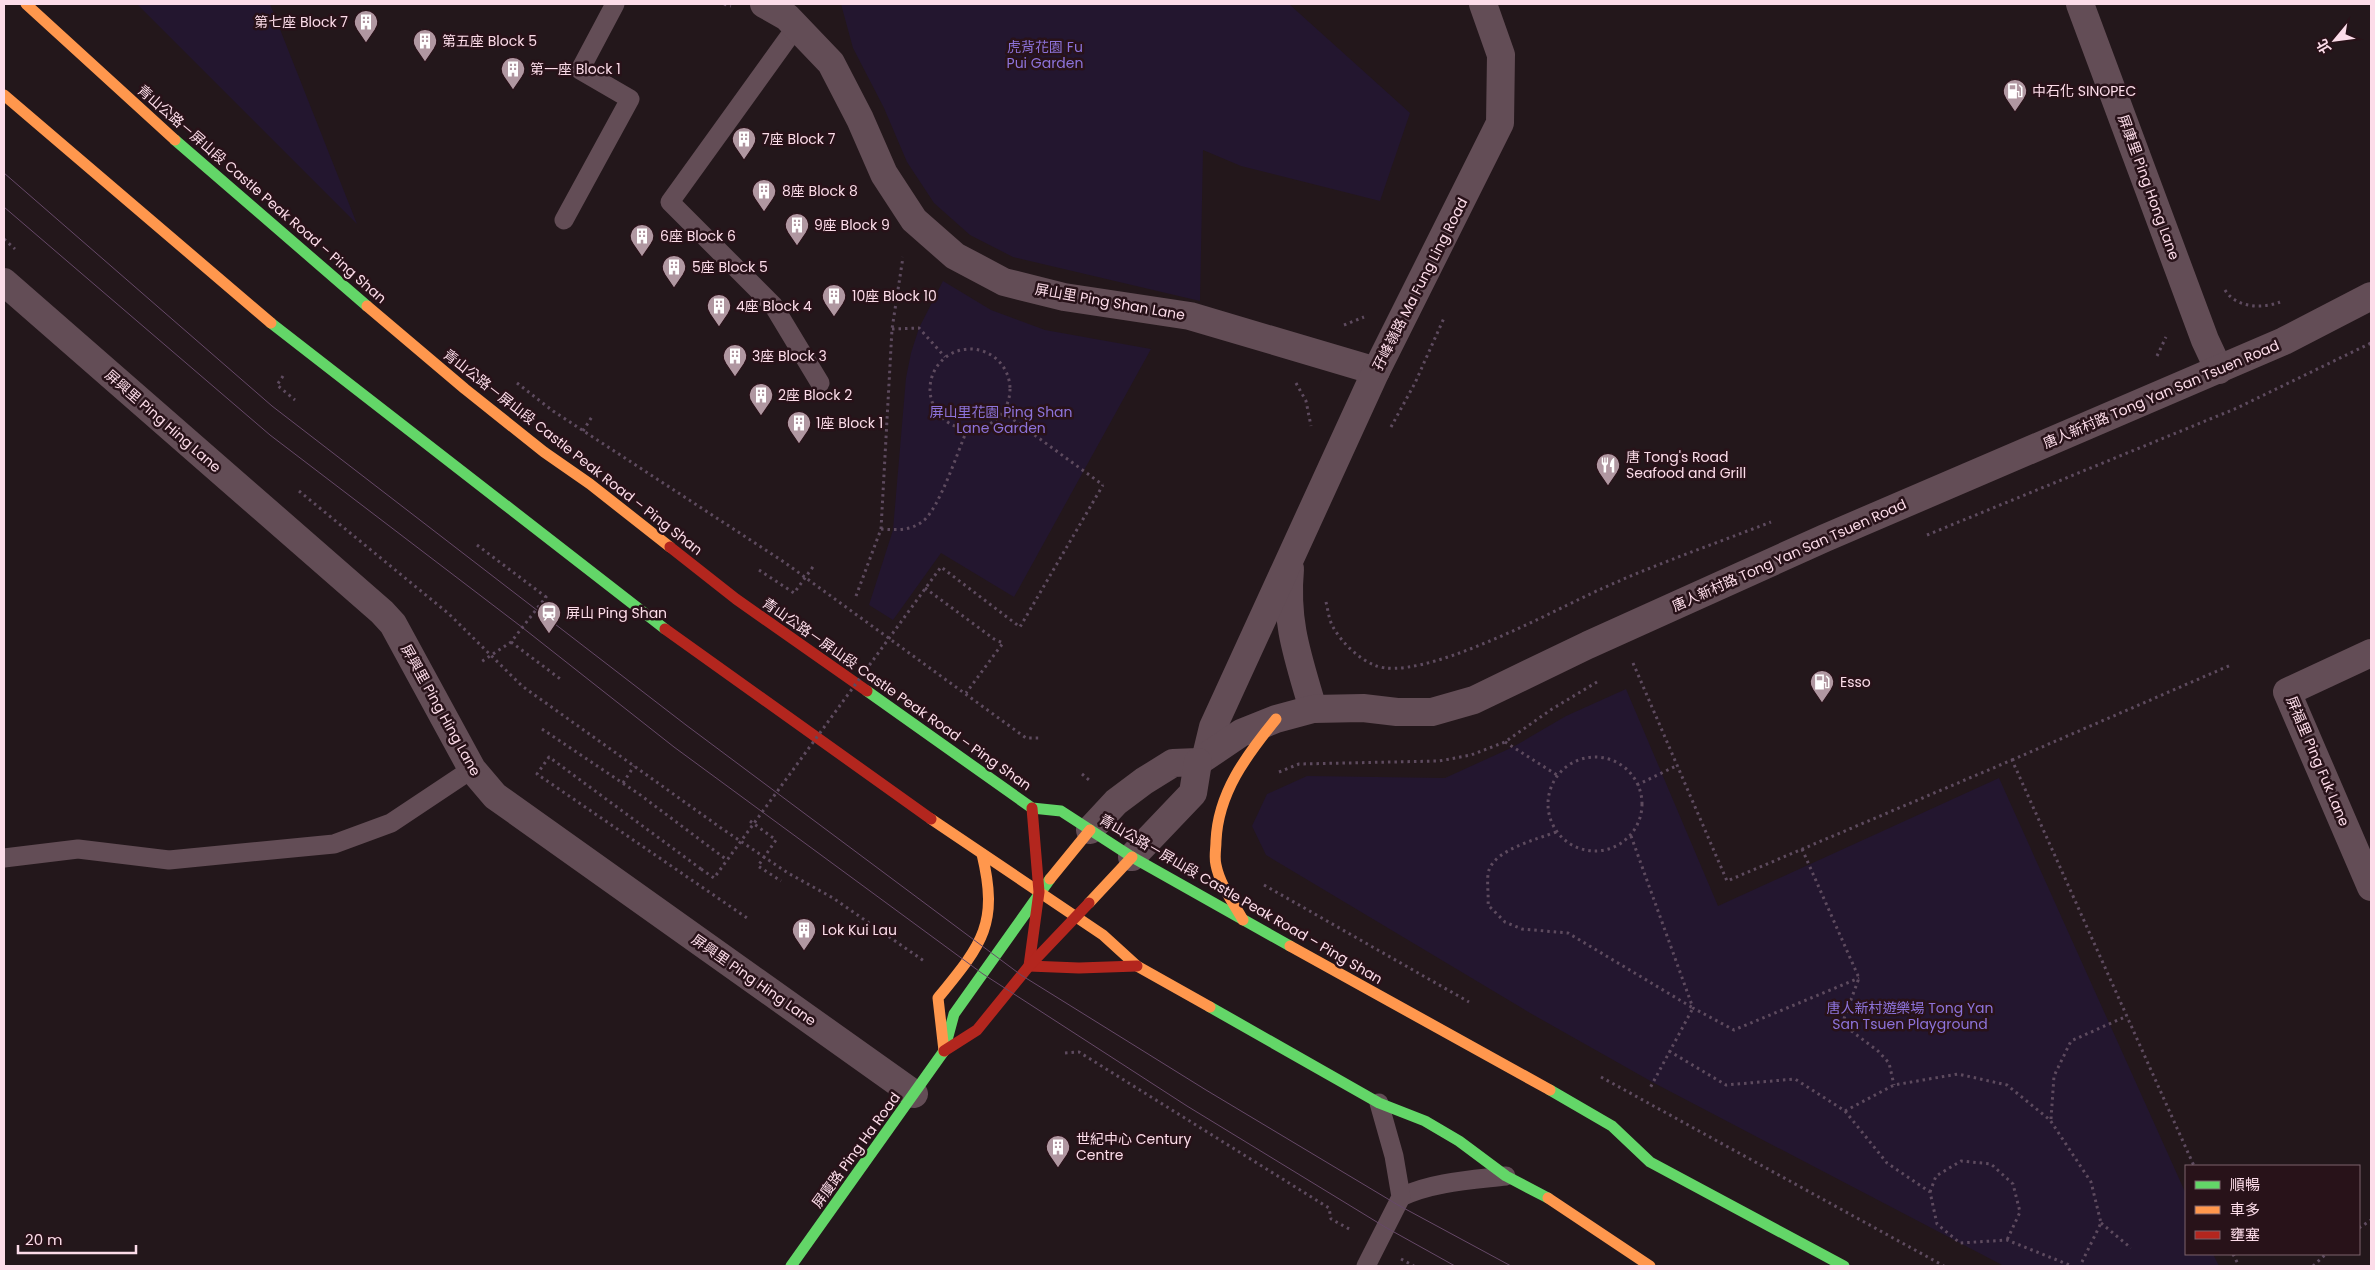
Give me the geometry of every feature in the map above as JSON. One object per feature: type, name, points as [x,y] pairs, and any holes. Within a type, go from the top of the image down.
[{"type":"main road","name":"青山公路－屏山段 Castle Peak Road – Ping Shan","points":[[26,4],[214,176],[457,382],[537,447],[590,484],[736,599],[1032,808],[1060,811],[1132,857],[1244,921],[1514,1069],[1612,1126],[1650,1162],[1844,1266]]},
{"type":"main road","points":[[4,95],[271,323],[680,640],[982,854],[1103,935],[1137,966],[1379,1103],[1432,1126],[1459,1142],[1506,1176],[1547,1198],[1650,1266]]},
{"type":"main road","points":[[1244,921],[1227,893],[1215,863],[1217,830],[1224,795],[1240,765],[1276,719]]},
{"type":"main road","points":[[1032,808],[1039,892],[1029,966],[1079,968],[1137,966]]},
{"type":"main road","points":[[1039,892],[1090,830]]},
{"type":"main road","points":[[944,1051],[938,998],[956,975],[986,928],[989,902],[987,876],[982,854]]},
{"type":"main road","points":[[1077,918],[1132,857]]},
{"type":"main road","name":"屏廈路 Ping Ha Road","points":[[791,1266],[944,1051],[954,1014],[1039,892]]},
{"type":"main road","name":"屏廈路 Ping Ha Road","points":[[944,1051],[977,1030],[1029,966],[1077,918]]},
{"type":"street","name":"屏山里 Ping Shan Lane","points":[[764,4],[787,17],[831,62],[860,119],[884,174],[914,220],[955,256],[1004,282],[1064,297],[1190,316],[1376,371]]},
{"type":"street","name":"孖峰嶺路 Ma Fung Ling Road","points":[[1202,759],[1213,727],[1376,371],[1500,123],[1501,55],[1483,4]]},
{"type":"street","name":"屏康里 Ping Hong Lane","points":[[2080,4],[2205,340],[2219,370]]},
{"type":"street","name":"屏興里 Ping Hing Lane","points":[[4,282],[382,612],[393,624],[472,770],[495,796],[914,1094]]},
{"type":"street","name":"唐人新村路 Tong Yan San Tsuen Road","points":[[1202,759],[1241,733],[1276,719],[1313,709],[1363,708],[1398,712],[1432,712],[1474,700],[1588,645],[1808,546],[2284,342],[2371,296]]},
{"type":"street","name":"孖峰嶺路 Ma Fung Ling Road","points":[[1290,557],[1287,597],[1291,633],[1313,709]]},
{"type":"street","name":"屏福里 Ping Fuk Lane","points":[[2371,653],[2287,692],[2371,887]]},
{"type":"street","points":[[1090,830],[1116,802],[1144,781],[1173,763],[1202,759],[1193,793],[1132,857]]},
{"type":"lane","points":[[564,220],[630,99],[580,70],[615,4]]},
{"type":"lane","points":[[796,27],[670,202],[773,305],[820,383]]},
{"type":"lane","points":[[4,858],[78,849],[169,860],[334,844],[391,823],[472,770]]},
{"type":"lane","points":[[1379,1103],[1394,1156],[1401,1197]]},
{"type":"lane","points":[[1366,1266],[1401,1197],[1413,1191],[1465,1180],[1506,1176]]},
{"type":"path","points":[[4,239],[17,251]]},
{"type":"path","points":[[856,596],[881,529],[892,328],[903,255]]},
{"type":"path","points":[[2226,293],[2238,302],[2255,306],[2274,304],[2283,300]]},
{"type":"path","points":[[1341,327],[1372,313]]},
{"type":"path","points":[[892,328],[919,328],[945,357]]},
{"type":"path","points":[[2152,361],[2166,338],[2166,331]]},
{"type":"path","points":[[962,349],[982,351],[999,361],[1008,378],[1010,397],[1003,412],[986,426],[967,430],[949,424],[935,410],[930,392],[933,372],[945,357],[962,349]]},
{"type":"path","points":[[284,376],[277,385],[295,400]]},
{"type":"path","points":[[514,381],[583,430],[805,578],[1026,738],[1040,738]]},
{"type":"path","points":[[750,920],[537,774],[549,757],[714,878],[941,567],[1020,627],[1103,485],[1003,412]]},
{"type":"path","points":[[579,434],[594,415]]},
{"type":"path","points":[[881,529],[908,529],[923,521],[933,509],[967,430]]},
{"type":"path","points":[[1349,649],[1375,666],[1400,668],[1429,664],[1524,627],[1601,589],[1775,520]]},
{"type":"path","points":[[477,545],[546,597],[511,642],[481,662]]},
{"type":"path","points":[[758,569],[794,593],[815,564]]},
{"type":"path","points":[[925,588],[994,639],[1003,643],[966,693]]},
{"type":"path","points":[[424,593],[449,614],[522,686],[788,874],[833,898],[926,963]]},
{"type":"path","points":[[511,642],[563,681]]},
{"type":"path","points":[[1633,662],[1727,881],[2231,665]]},
{"type":"path","points":[[542,729],[639,794],[727,860]]},
{"type":"path","points":[[1505,742],[1557,775]]},
{"type":"path","points":[[1597,757],[1612,760],[1625,767],[1637,784],[1642,808],[1631,836],[1620,845],[1592,852],[1578,849],[1566,842],[1556,832],[1549,818],[1547,803],[1550,788],[1557,775],[1568,765],[1582,759],[1597,757]]},
{"type":"path","points":[[2012,760],[2194,1165]]},
{"type":"path","points":[[1637,784],[1678,765]]},
{"type":"path","points":[[623,783],[634,766]]},
{"type":"path","points":[[750,821],[776,840],[758,866],[781,881]]},
{"type":"path","points":[[1556,832],[1512,848],[1500,856],[1489,869],[1488,905],[1505,922],[1522,929],[1568,933],[1693,1008],[1734,1030],[1859,978]]},
{"type":"path","points":[[1631,836],[1693,1008],[1649,1090]]},
{"type":"path","points":[[1802,849],[1859,978],[1842,1024],[1878,1051],[1889,1063],[1894,1085]]},
{"type":"path","points":[[1259,883],[1473,1004]]},
{"type":"path","points":[[2050,1120],[2054,1076],[2071,1041],[2126,1016]]},
{"type":"path","points":[[1669,1051],[1726,1085],[1794,1079],[1846,1111],[1887,1163],[1930,1192]]},
{"type":"path","points":[[1065,1053],[1079,1052],[1329,1208],[1331,1219]]},
{"type":"path","points":[[1593,1072],[1944,1266]]},
{"type":"path","points":[[1846,1111],[1894,1085],[1958,1074],[2007,1085],[2050,1120],[2091,1182],[2101,1223],[2131,1248]]},
{"type":"path","points":[[2007,1240],[2020,1212],[2013,1184],[1991,1164],[1961,1161],[1936,1176],[1930,1192],[1937,1224],[1960,1243],[2007,1240],[2072,1266]]},
{"type":"path","points":[[2360,1227],[2371,1220]]},
{"type":"path","points":[[2080,1266],[2101,1223]]},
{"type":"path","points":[[2313,1266],[2325,1255]]},
{"type":"green space","points":[[137,4],[270,4],[357,224]]},
{"type":"green space","name":"虎背花園 Fu Pui Garden","points":[[841,4],[1289,4],[1410,113],[1380,201],[1241,166],[1203,150],[1200,301],[1013,257],[970,235],[934,203],[907,162],[884,108],[853,48]]},
{"type":"green space","name":"屏山里花園 Ping Shan Lane Garden","points":[[943,281],[991,310],[1045,330],[1151,349],[1014,597],[941,553],[893,620],[869,605],[893,530],[906,378],[911,353],[919,328]]},
{"type":"green space","name":"唐人新村遊樂場 Tong Yan San Tsuen Playground","points":[[1626,689],[1718,906],[1999,778],[2185,1192],[2185,1255],[2214,1255],[2219,1266],[2004,1266],[1654,1083],[1530,1013],[1266,855],[1252,826],[1267,794],[1307,776],[1445,778],[1513,747],[1566,716]]},
{"type":"tram line","points":[[4,173],[272,406],[686,725],[1021,975],[1206,1090],[1398,1205],[1511,1266]]},
{"type":"tram line","points":[[4,207],[270,435],[523,628],[674,747],[983,974],[1187,1106],[1385,1227],[1455,1266]]},
{"type":"traffic: fast","points":[[175,140],[367,306]]},
{"type":"traffic: fast","points":[[271,323],[665,629]]},
{"type":"traffic: fast","points":[[867,691],[1032,808],[1061,811],[1132,857],[1290,946]]},
{"type":"traffic: fast","points":[[791,1266],[944,1051],[954,1014],[1050,879]]},
{"type":"traffic: fast","points":[[1210,1007],[1379,1103],[1425,1121],[1459,1141],[1506,1176],[1548,1198]]},
{"type":"traffic: fast","points":[[1550,1090],[1612,1126],[1650,1162],[1844,1266]]},
{"type":"traffic: slow","points":[[26,4],[175,140]]},
{"type":"traffic: slow","points":[[4,95],[271,323]]},
{"type":"traffic: slow","points":[[367,306],[465,389],[544,452],[590,484],[670,547]]},
{"type":"traffic: slow","points":[[1243,920],[1224,886],[1215,862],[1218,823],[1228,791],[1244,761],[1276,719]]},
{"type":"traffic: slow","points":[[931,819],[1103,935],[1137,966],[1210,1007]]},
{"type":"traffic: slow","points":[[1050,879],[1090,830]]},
{"type":"traffic: slow","points":[[944,1051],[938,998],[966,963],[976,947],[987,917],[987,878],[982,854]]},
{"type":"traffic: slow","points":[[1089,903],[1132,857]]},
{"type":"traffic: slow","points":[[1290,946],[1550,1090]]},
{"type":"traffic: slow","points":[[1548,1198],[1650,1266]]},
{"type":"traffic: jam","points":[[670,547],[736,599],[867,691]]},
{"type":"traffic: jam","points":[[665,629],[931,819]]},
{"type":"traffic: jam","points":[[1032,808],[1039,892],[1029,966],[1079,968],[1137,966]]},
{"type":"traffic: jam","points":[[944,1051],[977,1030],[1029,966],[1089,903]]},
{"type":"place","name":"第七座 Block 7","points":[[366,43]]},
{"type":"place","name":"第五座 Block 5","points":[[425,62]]},
{"type":"place","name":"第一座 Block 1","points":[[513,90]]},
{"type":"place","name":"中石化 SINOPEC","points":[[2015,112]]},
{"type":"place","name":"7座 Block 7","points":[[744,160]]},
{"type":"place","name":"8座 Block 8","points":[[764,212]]},
{"type":"place","name":"9座 Block 9","points":[[797,246]]},
{"type":"place","name":"6座 Block 6","points":[[642,257]]},
{"type":"place","name":"5座 Block 5","points":[[674,288]]},
{"type":"place","name":"10座 Block 10","points":[[834,317]]},
{"type":"place","name":"4座 Block 4","points":[[719,327]]},
{"type":"place","name":"3座 Block 3","points":[[735,377]]},
{"type":"place","name":"2座 Block 2","points":[[761,416]]},
{"type":"place","name":"1座 Block 1","points":[[799,444]]},
{"type":"place","name":"唐 Tong's Road Seafood and Grill","points":[[1608,486]]},
{"type":"place","name":"屏山 Ping Shan","points":[[549,634]]},
{"type":"place","name":"Esso","points":[[1822,703]]},
{"type":"place","name":"Lok Kui Lau","points":[[804,951]]},
{"type":"place","name":"世紀中心 Century Centre","points":[[1058,1168]]}]
